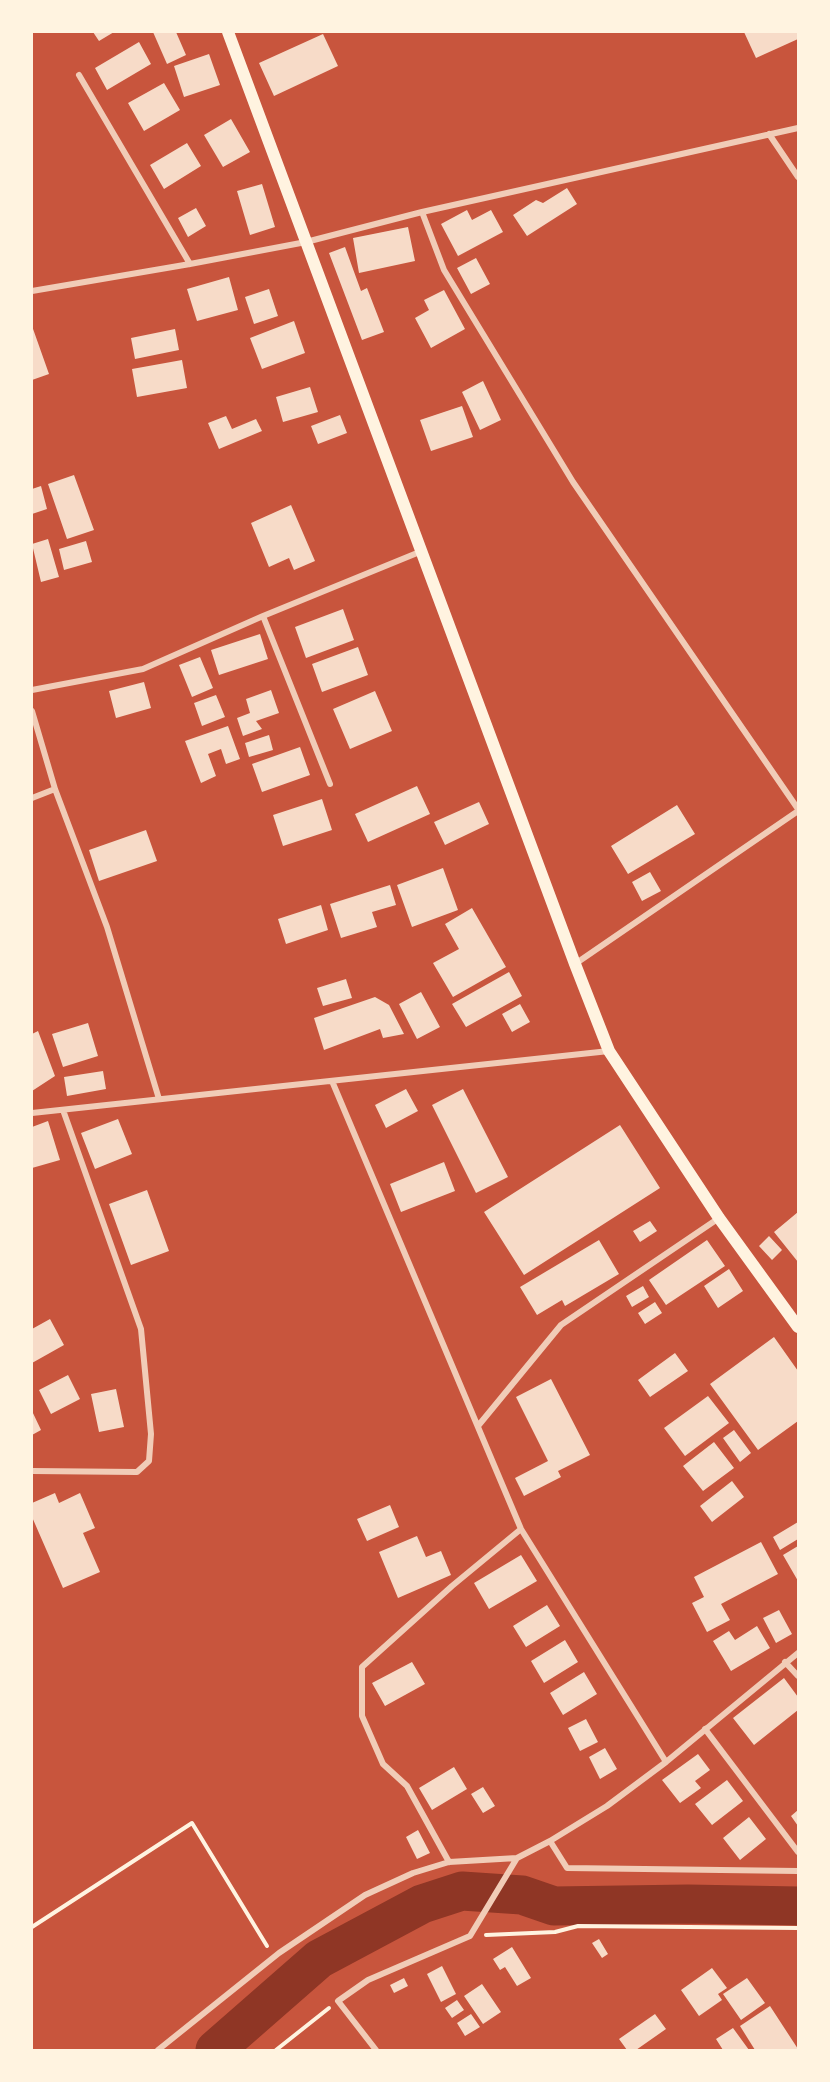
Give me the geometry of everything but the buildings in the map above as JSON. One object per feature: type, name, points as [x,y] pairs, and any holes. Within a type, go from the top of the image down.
[{"type":"main road","points":[[228,32],[609,1051],[718,1218],[798,1327]]},
{"type":"street","points":[[79,75],[190,264]]},
{"type":"street","points":[[32,291],[306,242],[422,212],[798,128]]},
{"type":"street","points":[[769,134],[798,177]]},
{"type":"street","points":[[422,212],[444,270],[573,482],[798,810],[575,964]]},
{"type":"street","points":[[32,690],[143,669],[263,616],[423,551]]},
{"type":"street","points":[[263,616],[330,784]]},
{"type":"street","points":[[32,711],[55,789],[107,927],[159,1099]]},
{"type":"street","points":[[32,798],[55,789]]},
{"type":"street","points":[[32,1113],[609,1051]]},
{"type":"street","points":[[332,1081],[521,1529],[666,1762]]},
{"type":"street","points":[[32,1471],[137,1472],[149,1461],[151,1434],[141,1329],[63,1110]]},
{"type":"street","points":[[478,1426],[561,1324],[718,1218]]},
{"type":"street","points":[[449,1862],[406,1786],[383,1764],[362,1716],[362,1667],[452,1586],[521,1529]]},
{"type":"street","points":[[159,2050],[274,1957],[365,1895],[413,1873],[449,1862],[517,1858],[607,1806],[666,1762],[798,1653]]},
{"type":"street","points":[[785,1662],[798,1676]]},
{"type":"street","points":[[705,1729],[798,1852]]},
{"type":"street","points":[[550,1841],[567,1868],[798,1871]]},
{"type":"street","points":[[376,2050],[338,2001],[368,1980],[470,1935],[517,1858]]},
{"type":"path","points":[[32,1927],[192,1823],[274,1957]]},
{"type":"path","points":[[470,1935],[555,1932],[578,1926],[798,1928]]},
{"type":"path","points":[[276,2050],[338,2001]]},
{"type":"waterway","points":[[215,2050],[319,1959],[422,1904],[462,1891],[522,1895],[554,1906],[688,1904],[798,1906]]}]
